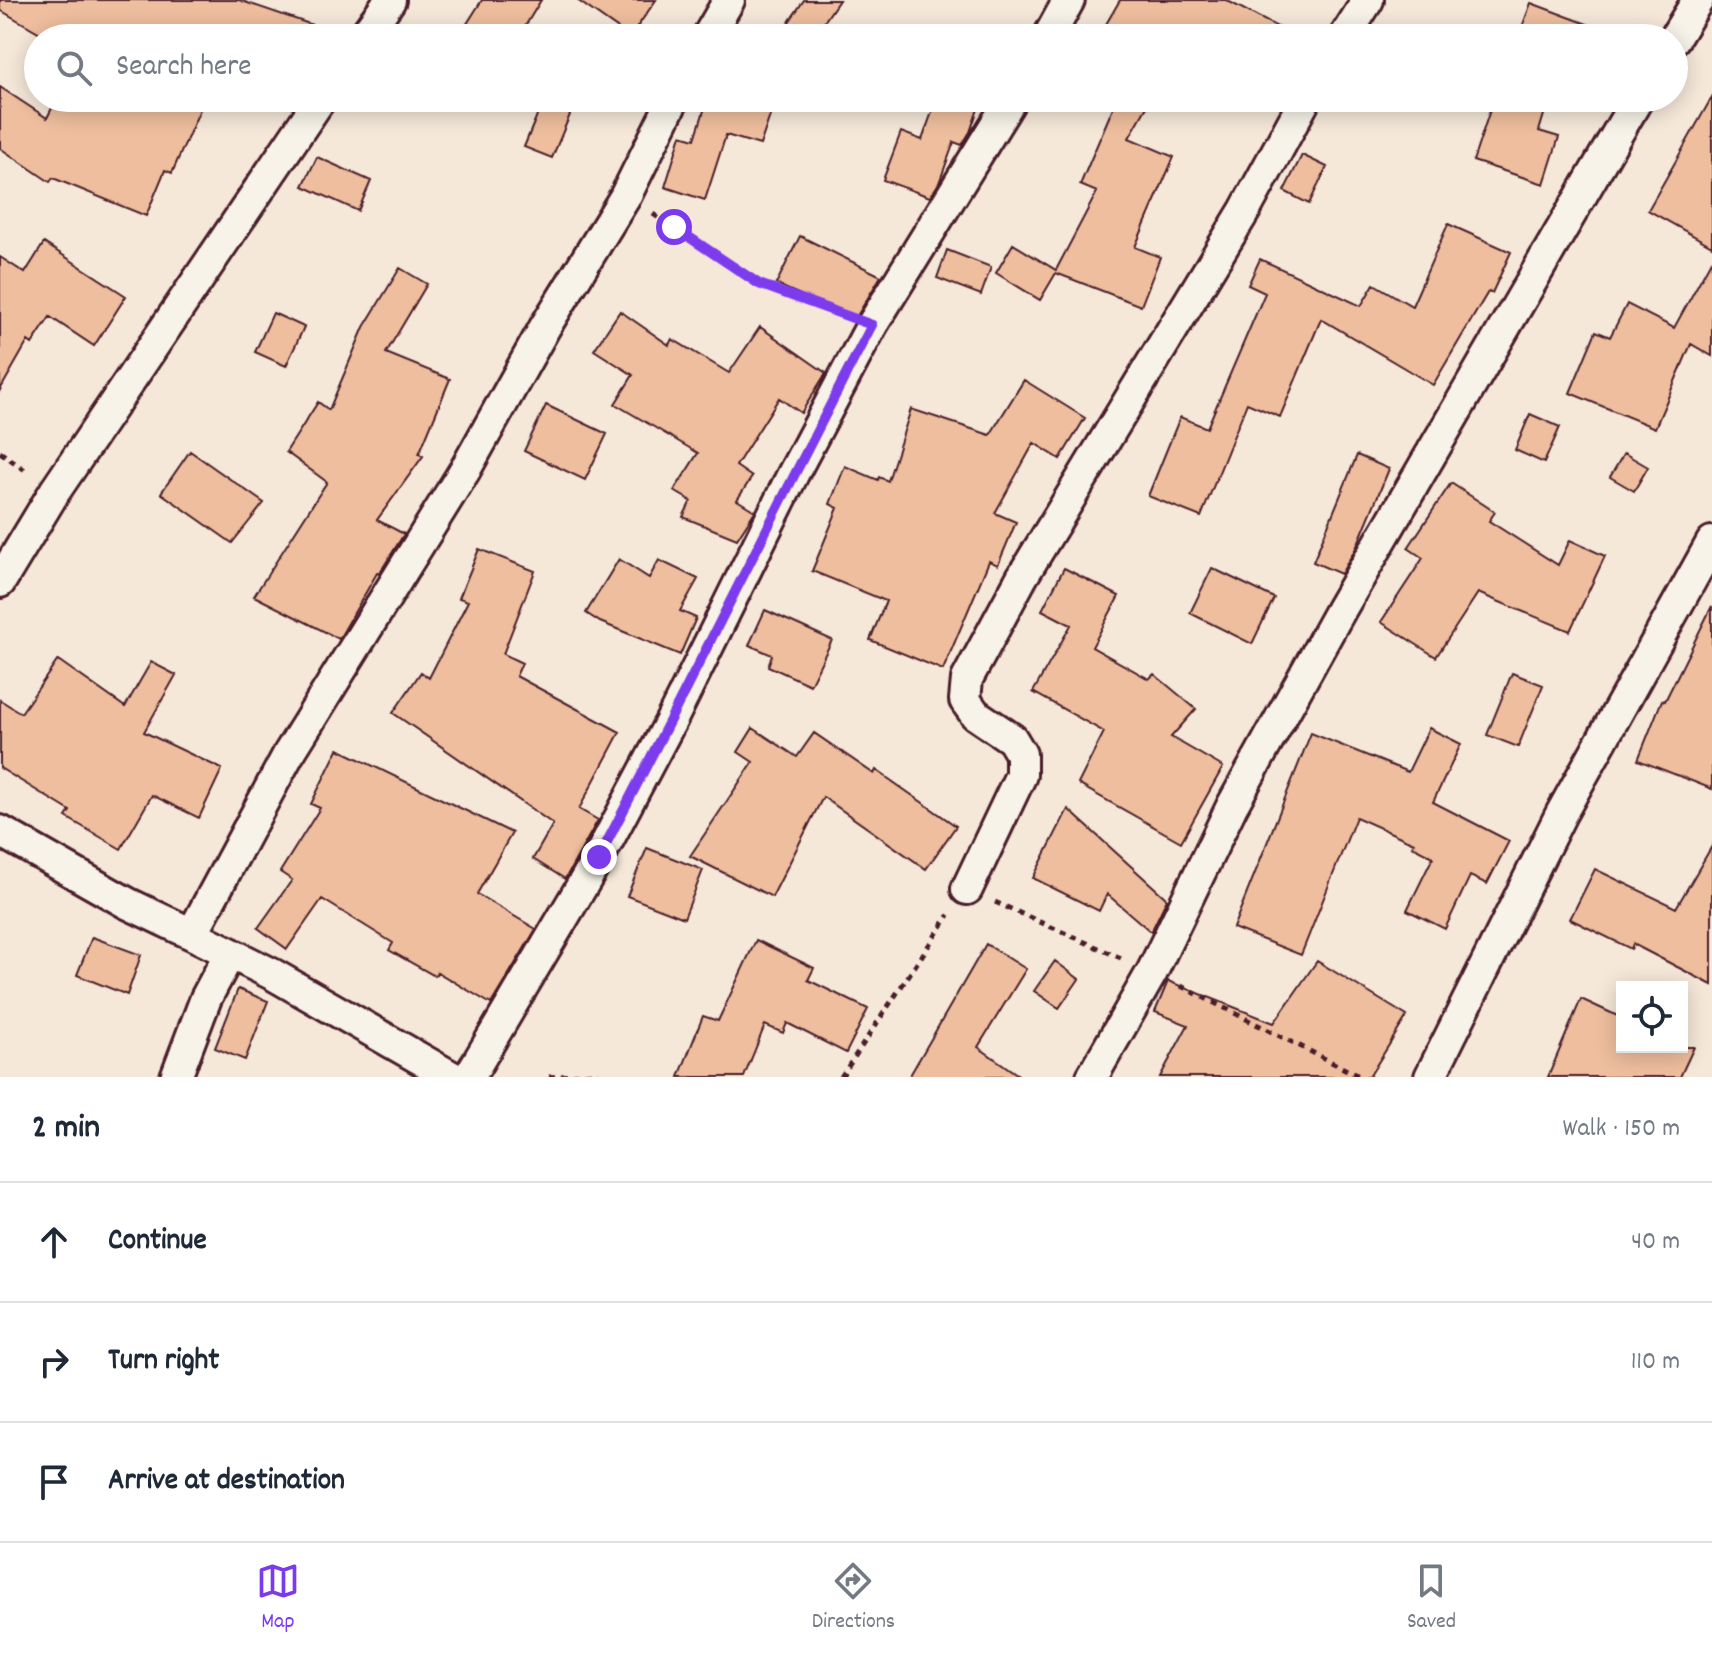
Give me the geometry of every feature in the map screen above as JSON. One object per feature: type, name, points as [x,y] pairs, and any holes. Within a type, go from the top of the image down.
[{"type":"street","points":[[373,24],[390,0]]},
{"type":"street","points":[[715,24],[729,0]]},
{"type":"street","points":[[1056,24],[1069,0]]},
{"type":"street","points":[[1353,24],[1368,0]]},
{"type":"street","points":[[1683,24],[1698,0]]},
{"type":"street","points":[[0,582],[55,491],[312,112]]},
{"type":"street","points":[[192,934],[288,755],[465,470],[545,327],[625,197],[667,112]]},
{"type":"street","points":[[469,1077],[599,857],[872,325],[1003,112]]},
{"type":"street","points":[[967,889],[1021,775],[1021,754],[1012,739],[975,714],[965,700],[967,679],[1022,577],[1245,210],[1298,112]]},
{"type":"street","points":[[1092,1077],[1152,972],[1232,806],[1334,622],[1630,112]]},
{"type":"street","points":[[1430,1077],[1561,814],[1712,542]]},
{"type":"street","points":[[0,831],[127,903],[337,1010],[452,1077]]},
{"type":"street","points":[[176,1077],[206,998],[230,953]]},
{"type":"path","points":[[625,197],[759,284],[872,325]]},
{"type":"path","points":[[841,1077],[967,889],[1152,972],[1361,1077]]},
{"type":"path","points":[[549,1077],[593,1073],[604,1077]]},
{"type":"building","points":[[0,0],[239,0],[310,24],[24,24],[0,10]]},
{"type":"building","points":[[482,0],[541,0],[526,24],[467,24]]},
{"type":"building","points":[[577,0],[656,0],[639,24],[611,24]]},
{"type":"building","points":[[804,0],[839,0],[823,24],[788,24]]},
{"type":"building","points":[[1120,0],[1226,0],[1271,24],[1106,24]]},
{"type":"building","points":[[1531,3],[1587,24],[1523,24]]},
{"type":"building","points":[[0,87],[24,103],[24,112],[38,112],[47,118],[50,112],[199,112],[172,173],[165,170],[146,216],[53,178],[50,182],[0,148]]},
{"type":"building","points":[[1712,97],[1712,246],[1648,210]]},
{"type":"building","points":[[538,112],[571,112],[552,158],[524,147]]},
{"type":"building","points":[[704,112],[771,112],[760,145],[726,135],[705,200],[665,187],[681,135],[695,139]]},
{"type":"building","points":[[932,112],[977,112],[962,145],[954,142],[939,183],[930,197],[883,180],[901,132],[922,140]]},
{"type":"building","points":[[1111,112],[1144,112],[1129,138],[1174,157],[1135,247],[1160,257],[1141,306],[1056,273],[1040,300],[996,273],[1013,244],[1056,270],[1097,192],[1080,185]]},
{"type":"building","points":[[1489,112],[1545,112],[1539,131],[1559,137],[1544,184],[1473,161]]},
{"type":"building","points":[[1302,155],[1327,167],[1309,204],[1284,191]]},
{"type":"building","points":[[317,157],[371,181],[358,211],[303,186]]},
{"type":"building","points":[[1448,224],[1511,252],[1492,293],[1488,292],[1433,385],[1321,319],[1280,417],[1247,403],[1201,517],[1148,496],[1180,417],[1207,428],[1265,293],[1248,285],[1260,259],[1361,306],[1374,284],[1412,306]]},
{"type":"building","points":[[800,236],[881,276],[854,321],[776,284]]},
{"type":"building","points":[[44,243],[126,296],[94,346],[50,317],[32,344],[28,341],[0,390],[0,257],[25,273]]},
{"type":"building","points":[[947,250],[991,267],[981,295],[937,278]]},
{"type":"building","points":[[1712,259],[1712,356],[1691,344],[1655,428],[1570,393],[1596,331],[1610,337],[1627,304],[1674,328]]},
{"type":"building","points":[[400,268],[427,284],[386,353],[450,379],[419,454],[423,456],[377,520],[404,534],[377,573],[339,639],[254,596],[327,482],[286,452],[318,402],[329,410],[364,327]]},
{"type":"building","points":[[620,311],[669,345],[672,339],[729,373],[760,327],[826,373],[801,413],[779,398],[736,466],[752,477],[737,500],[755,511],[737,539],[683,517],[691,501],[674,491],[698,453],[615,404],[633,375],[594,350]]},
{"type":"building","points":[[273,313],[304,327],[286,366],[255,352]]},
{"type":"building","points":[[1024,380],[1085,418],[1060,459],[1034,443],[995,513],[1016,522],[998,565],[989,561],[943,670],[870,640],[886,601],[812,571],[838,508],[830,504],[845,466],[888,481],[911,409],[990,435]]},
{"type":"building","points":[[546,405],[607,434],[585,480],[524,451]]},
{"type":"building","points":[[1530,414],[1560,427],[1544,463],[1515,450]]},
{"type":"building","points":[[190,451],[264,503],[232,543],[161,493]]},
{"type":"building","points":[[1624,453],[1648,467],[1634,491],[1610,477]]},
{"type":"building","points":[[1357,455],[1389,469],[1357,546],[1341,574],[1313,562]]},
{"type":"building","points":[[1451,483],[1495,512],[1489,521],[1558,565],[1570,540],[1605,556],[1570,631],[1478,593],[1436,657],[1381,622],[1423,558],[1408,548]]},
{"type":"building","points":[[479,549],[535,571],[503,654],[522,663],[516,676],[620,732],[579,809],[598,820],[565,879],[533,859],[553,824],[393,713],[421,672],[429,678],[468,601],[459,598]]},
{"type":"building","points":[[619,559],[649,578],[659,560],[698,579],[680,611],[696,618],[680,655],[600,622],[586,613]]},
{"type":"building","points":[[1064,568],[1119,596],[1092,647],[1149,679],[1154,674],[1196,709],[1171,737],[1223,767],[1181,842],[1078,784],[1104,732],[1033,692],[1071,625],[1042,610]]},
{"type":"building","points":[[1212,568],[1274,598],[1252,644],[1190,613]]},
{"type":"building","points":[[1712,606],[1712,789],[1638,760],[1662,700],[1665,701]]},
{"type":"building","points":[[765,610],[832,640],[810,685],[768,666],[772,655],[749,645]]},
{"type":"building","points":[[58,660],[125,707],[151,662],[176,675],[144,732],[222,769],[199,818],[152,795],[121,849],[66,817],[70,811],[0,768],[0,700],[21,713]]},
{"type":"building","points":[[1512,673],[1543,685],[1518,747],[1487,735]]},
{"type":"building","points":[[753,728],[797,757],[814,733],[874,774],[876,770],[956,826],[926,869],[823,797],[772,897],[690,856],[753,762],[738,752]]},
{"type":"building","points":[[1429,728],[1461,744],[1433,802],[1509,841],[1487,884],[1470,876],[1445,929],[1407,910],[1433,857],[1412,846],[1414,843],[1356,817],[1301,955],[1233,928],[1311,733],[1408,772]]},
{"type":"building","points":[[338,749],[512,833],[477,894],[536,929],[491,1004],[437,972],[435,976],[389,950],[393,943],[322,899],[287,949],[258,928],[292,880],[280,872],[320,808],[311,804]]},
{"type":"building","points":[[1068,809],[1167,899],[1151,932],[1107,894],[1099,911],[1033,878]]},
{"type":"building","points":[[1712,846],[1712,985],[1633,944],[1631,949],[1570,919],[1595,869],[1676,908]]},
{"type":"building","points":[[647,848],[703,870],[684,918],[627,896]]},
{"type":"building","points":[[92,937],[141,955],[127,995],[77,975]]},
{"type":"building","points":[[756,940],[814,968],[808,980],[868,1009],[846,1053],[787,1023],[783,1033],[765,1025],[744,1077],[679,1077],[703,1016],[718,1021]]},
{"type":"building","points":[[986,944],[1026,969],[978,1047],[1021,1077],[909,1077]]},
{"type":"building","points":[[1055,961],[1079,979],[1059,1008],[1034,991]]},
{"type":"building","points":[[1317,961],[1407,1016],[1369,1077],[1160,1077],[1188,1025],[1155,1012],[1168,981],[1274,1023]]},
{"type":"building","points":[[238,989],[268,1001],[245,1060],[215,1048]]},
{"type":"building","points":[[1581,999],[1616,1015],[1616,1053],[1688,1053],[1688,1047],[1694,1047],[1680,1077],[1548,1077]]},
{"type":"route","points":[[599,857],[872,325],[759,284],[674,227]]}]
